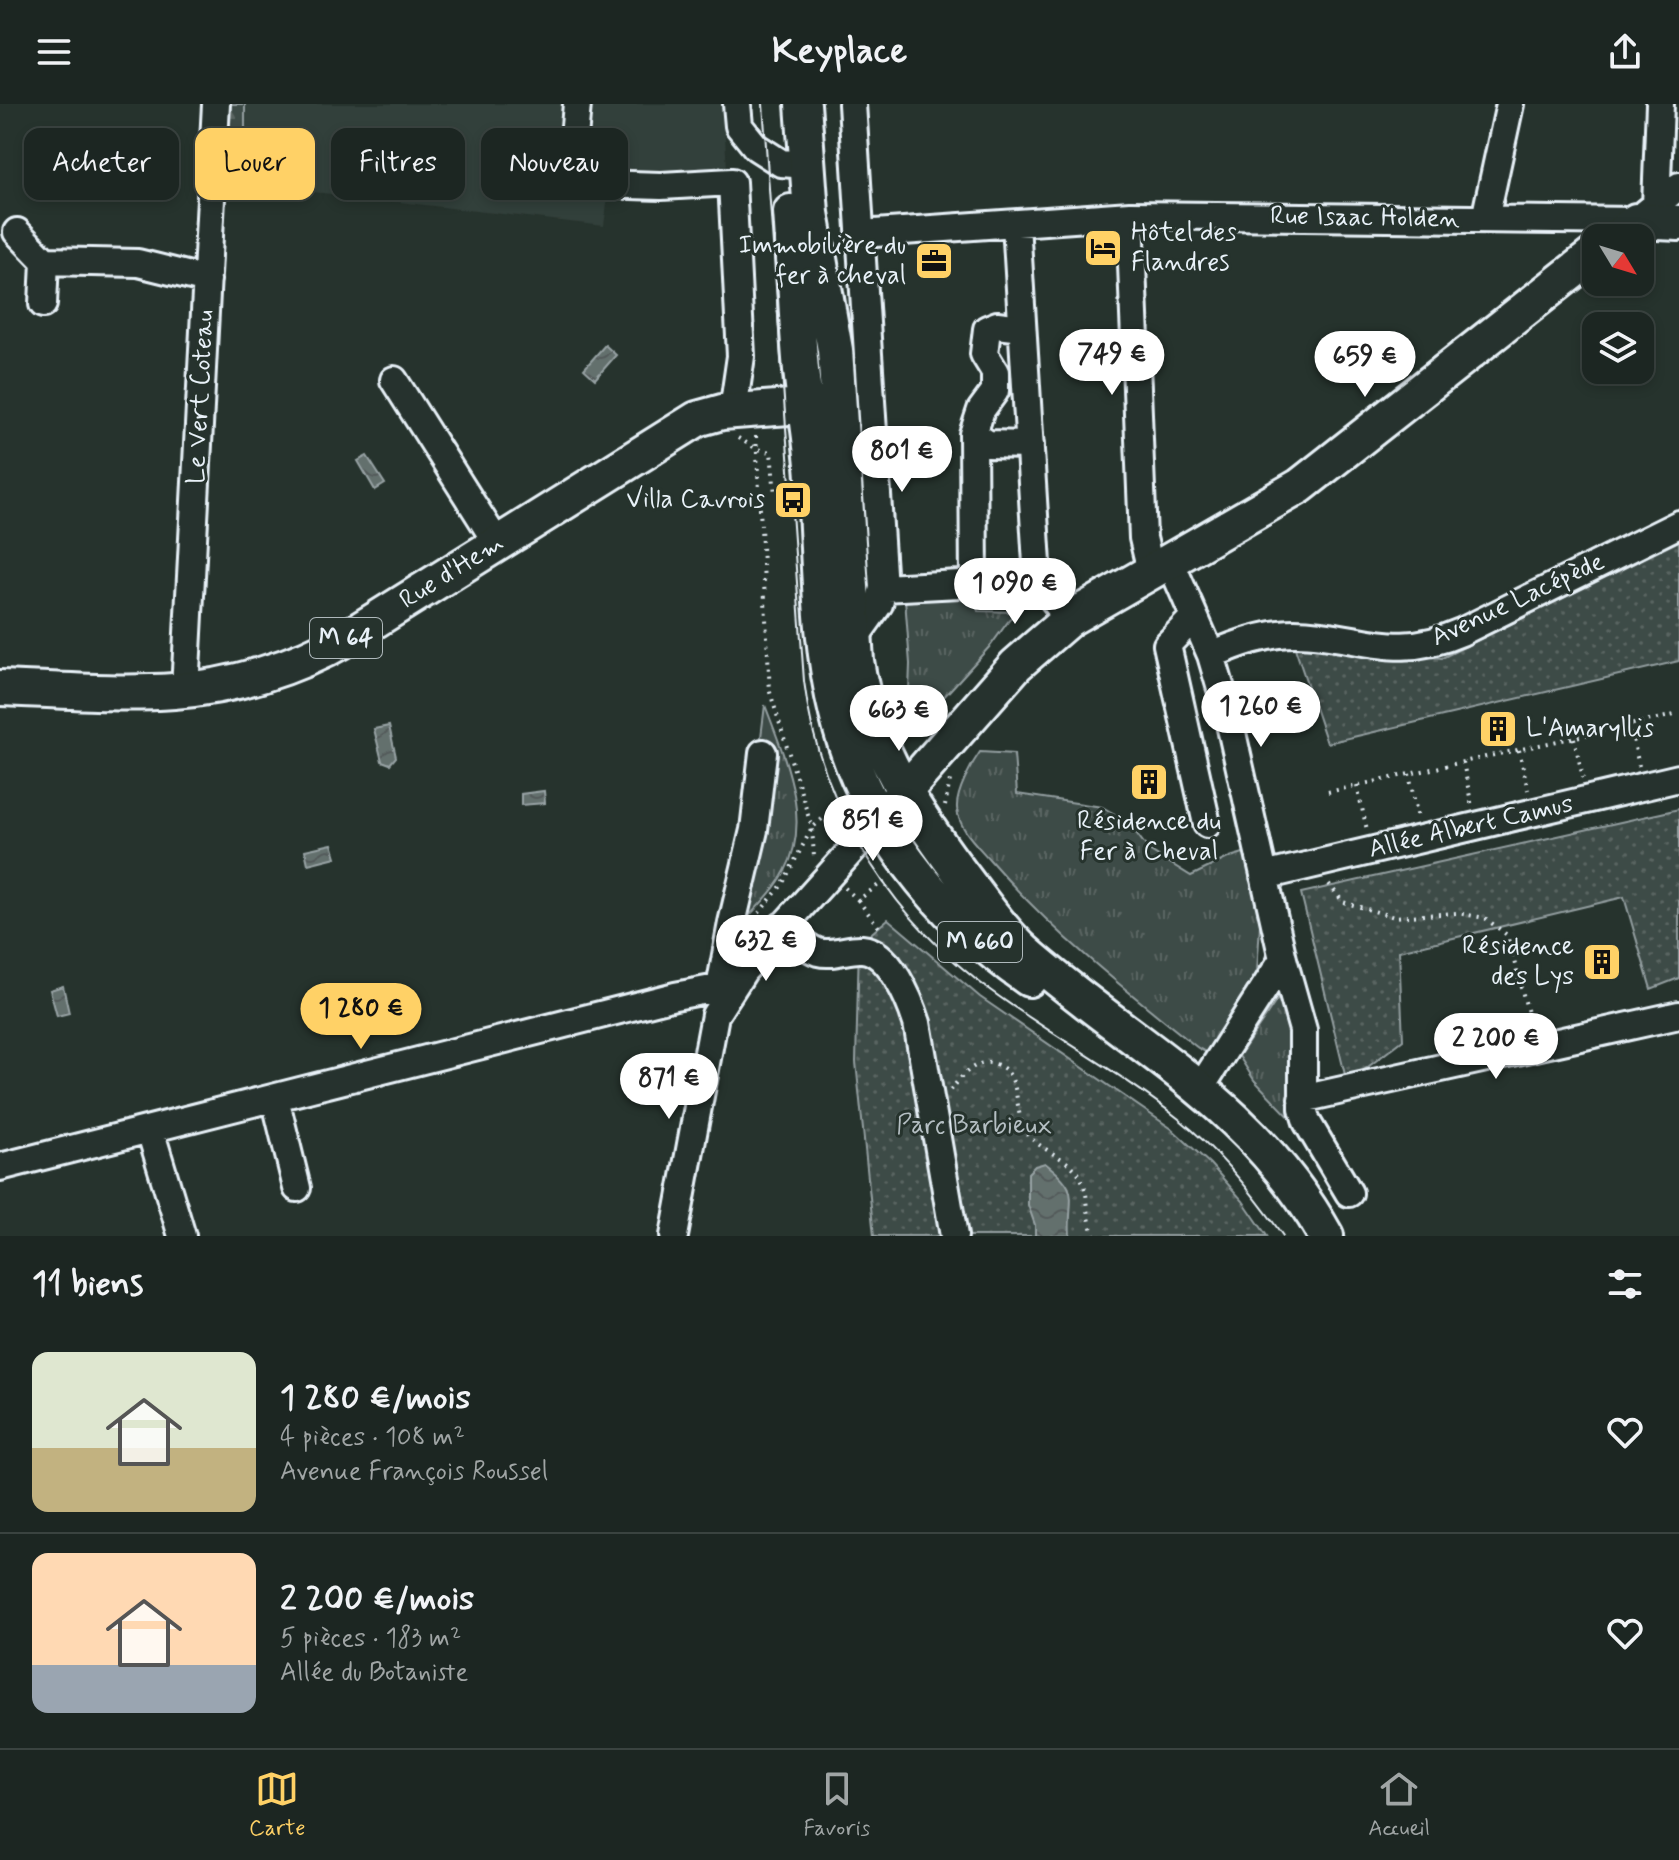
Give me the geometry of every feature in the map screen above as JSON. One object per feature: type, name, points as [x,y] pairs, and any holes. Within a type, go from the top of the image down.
[{"type":"main road","name":"M 660","points":[[784,104],[812,225],[835,350],[822,404],[814,469],[840,641],[860,682],[883,753],[944,852],[1002,929],[1114,1024],[1201,1087],[1243,1126],[1281,1168],[1326,1236]]},
{"type":"main road","name":"M 660","points":[[797,165],[803,104]]},
{"type":"main road","points":[[879,820],[1016,665],[1069,619],[1282,498],[1317,474],[1582,264]]},
{"type":"main road","name":"Rue d'Hem","points":[[0,688],[185,690],[299,662],[329,649],[688,423],[705,415],[733,411],[822,404]]},
{"type":"main road","name":"M 660","points":[[840,641],[831,686],[843,737],[879,820],[955,919],[977,940],[1038,985],[1114,1024]]},
{"type":"street","name":"Le Vert Coteau","points":[[185,690],[216,104]]},
{"type":"street","points":[[577,104],[570,183],[661,186],[732,182],[741,356],[733,411]]},
{"type":"street","points":[[840,641],[879,604],[883,588],[852,104]]},
{"type":"street","points":[[1485,219],[1510,104]]},
{"type":"street","points":[[1647,222],[1660,104]]},
{"type":"street","points":[[738,115],[761,151],[772,159],[797,165]]},
{"type":"street","points":[[1647,222],[1679,186]]},
{"type":"street","points":[[1130,215],[1143,538],[1194,617],[1211,655],[1226,706],[1283,959],[1303,1030],[1302,1099],[1307,1122],[1349,1193]]},
{"type":"street","name":"Rue Isaac Holden","points":[[861,234],[1130,215],[1647,222]]},
{"type":"street","points":[[1016,224],[1038,580],[1069,619]]},
{"type":"street","points":[[17,232],[45,261],[138,263],[207,280]]},
{"type":"street","points":[[43,304],[45,261]]},
{"type":"street","points":[[974,585],[973,434],[981,410],[995,391],[995,372],[984,354],[987,329],[997,325],[1022,328]]},
{"type":"street","points":[[394,380],[497,543]]},
{"type":"street","points":[[973,434],[988,444],[1030,445]]},
{"type":"street","name":"Avenue Lacépède","points":[[1211,655],[1249,641],[1297,633],[1399,648],[1432,643],[1461,632],[1679,524]]},
{"type":"street","points":[[883,588],[1038,580]]},
{"type":"street","points":[[1194,617],[1167,645],[1207,824]]},
{"type":"street","points":[[674,1236],[715,1015],[727,987],[732,923],[754,830],[763,753]]},
{"type":"street","name":"Allée Albert Camus","points":[[1264,876],[1679,778]]},
{"type":"street","points":[[0,1167],[675,996],[727,987],[879,820]]},
{"type":"street","points":[[782,926],[819,952],[862,949],[876,955],[888,966],[908,997],[917,1023],[954,1236]]},
{"type":"street","points":[[1201,1087],[1283,959]]},
{"type":"street","points":[[1302,1099],[1679,1015]]},
{"type":"street","points":[[275,1098],[297,1188]]},
{"type":"street","points":[[150,1130],[182,1236]]},
{"type":"path","points":[[775,494],[771,452],[757,449],[770,692],[812,828],[814,860],[858,900],[887,937]]},
{"type":"path","points":[[1328,792],[1679,714]]},
{"type":"path","points":[[898,718],[953,767],[945,805],[947,816]]},
{"type":"path","points":[[1630,725],[1643,787]]},
{"type":"path","points":[[1574,738],[1587,800]]},
{"type":"path","points":[[1519,750],[1532,813]]},
{"type":"path","points":[[1463,762],[1476,826]]},
{"type":"path","points":[[1409,774],[1422,838]]},
{"type":"path","points":[[1357,786],[1371,850]]},
{"type":"path","points":[[754,918],[782,885],[812,828]]},
{"type":"path","points":[[1314,863],[1343,902],[1394,917],[1457,913],[1485,918],[1507,935],[1537,1046]]},
{"type":"path","points":[[858,900],[891,876]]},
{"type":"path","points":[[946,1077],[949,1091],[974,1065],[988,1062],[1000,1066],[1013,1079],[1018,1113],[1025,1132],[1040,1147],[1079,1173],[1088,1200],[1094,1236]]},
{"type":"shaded area","points":[[245,104],[723,104],[728,186],[628,194],[628,128],[481,128],[481,200],[607,200],[604,226],[382,200],[465,200],[465,128],[331,128],[331,194],[315,192],[315,128],[245,128]]},
{"type":"green space","points":[[230,104],[245,104],[245,128],[228,128]]},
{"type":"green space","points":[[1679,541],[1679,661],[1327,743],[1294,645],[1442,658]]},
{"type":"green space","points":[[973,595],[978,611],[1015,612],[991,645],[941,700],[927,704],[916,701],[909,691],[905,599]]},
{"type":"green space","points":[[765,705],[793,788],[796,830],[793,851],[785,871],[770,894],[738,928],[772,745],[761,737]]},
{"type":"green space","points":[[980,752],[1014,754],[1017,794],[1102,807],[1127,821],[1149,850],[1191,876],[1250,851],[1261,909],[1257,972],[1235,1021],[1213,1056],[1170,1026],[1063,935],[969,836],[958,815],[957,802]]},
{"type":"green space","points":[[1679,809],[1679,978],[1651,989],[1624,897],[1399,951],[1403,1040],[1347,1083],[1301,893]]},
{"type":"green space","name":"Parc Barbieux","points":[[888,919],[980,997],[1172,1129],[1210,1164],[1243,1201],[1267,1236],[874,1236],[856,1062],[859,944]]},
{"type":"green space","points":[[1279,997],[1293,1027],[1296,1124],[1254,1080],[1239,1056]]},
{"type":"water","points":[[605,345],[616,355],[595,379],[584,369]]},
{"type":"water","points":[[367,456],[385,484],[375,490],[358,461]]},
{"type":"water","points":[[389,726],[396,757],[390,764],[382,761],[374,729]]},
{"type":"water","points":[[544,791],[545,803],[521,805],[521,794]]},
{"type":"water","points":[[332,844],[336,857],[308,864],[305,850]]},
{"type":"water","points":[[63,986],[69,1013],[57,1016],[50,990]]},
{"type":"water","points":[[1045,1163],[1065,1181],[1069,1189],[1070,1236],[1035,1236],[1035,1225],[1028,1205],[1028,1173],[1035,1166]]},
{"type":"tram line","points":[[763,104],[804,681],[812,724],[840,807],[884,883],[941,949],[999,997],[1129,1082],[1179,1119],[1235,1174],[1283,1236]]},
{"type":"place","name":"Hôtel des Flandres","points":[[1103,248]]},
{"type":"place","name":"Immobilière du fer à cheval","points":[[934,261]]},
{"type":"place","name":"Villa Cavrois","points":[[793,500]]},
{"type":"place","name":"L'Amaryllis","points":[[1498,729]]},
{"type":"place","name":"Résidence du Fer à Cheval","points":[[1149,782]]},
{"type":"place","name":"Résidence des Lys","points":[[1602,962]]}]
